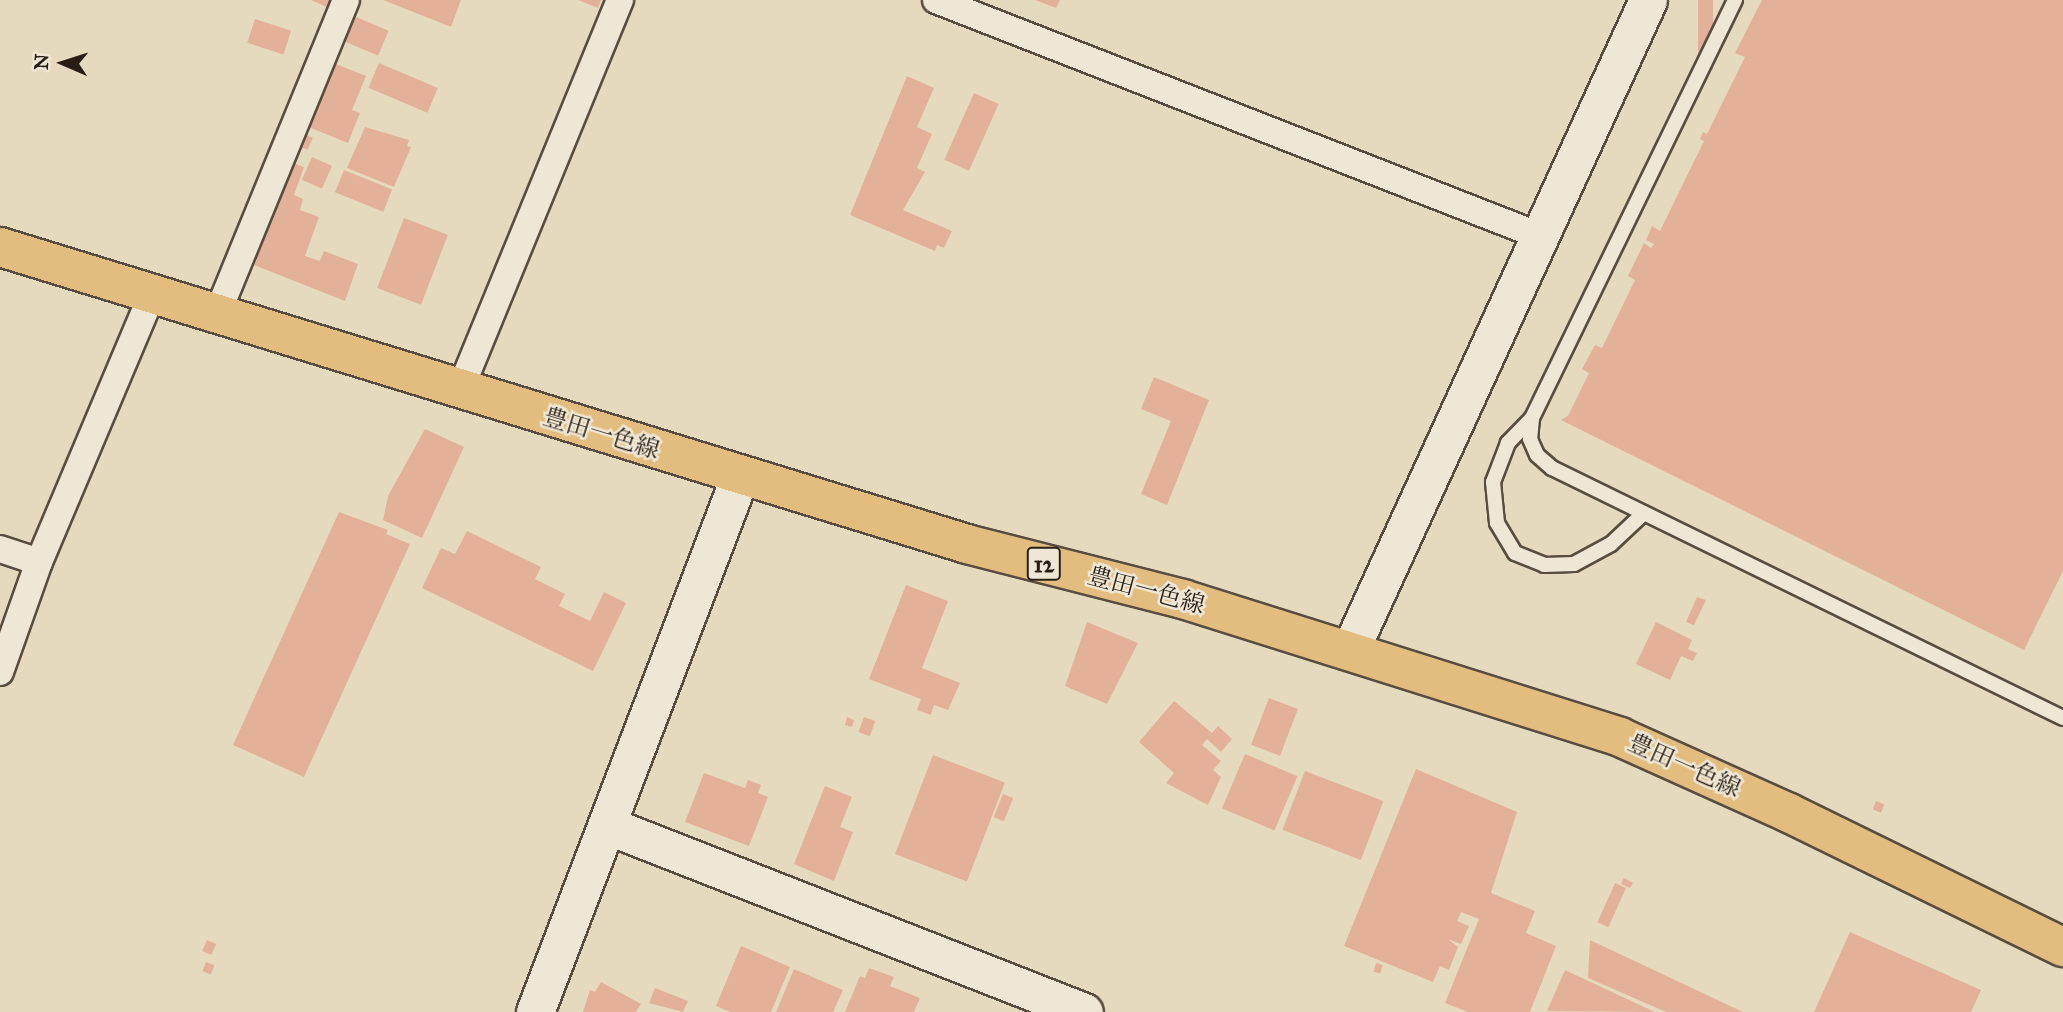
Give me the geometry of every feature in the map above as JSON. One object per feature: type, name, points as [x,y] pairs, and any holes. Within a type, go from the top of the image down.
[{"type":"main road","name":"豊田一色線","points":[[0,247],[218,312],[740,476],[1350,650],[1620,737],[1789,813],[2063,947]]},
{"type":"street","points":[[218,312],[346,0]]},
{"type":"street","points":[[460,390],[620,0]]},
{"type":"street","points":[[936,0],[1540,236]]},
{"type":"street","points":[[1350,650],[1648,0]]},
{"type":"street","points":[[0,672],[38,562],[153,292]]},
{"type":"street","points":[[535,1012],[609,826],[740,476]]},
{"type":"street","points":[[0,550],[38,562]]},
{"type":"street","points":[[609,826],[1084,1012]]},
{"type":"lane","points":[[1644,513],[1611,544],[1574,564],[1544,565],[1516,552],[1497,523],[1493,482],[1508,443],[1532,418],[1735,0]]},
{"type":"lane","points":[[1532,418],[1530,439],[1537,454],[1552,468],[2063,718]]},
{"type":"building","points":[[311,0],[332,0],[329,8]]},
{"type":"building","points":[[383,0],[461,0],[451,27]]},
{"type":"building","points":[[578,0],[601,0],[598,8]]},
{"type":"building","points":[[1035,0],[1060,0],[1056,8]]},
{"type":"building","points":[[1698,0],[1713,0],[1713,70],[1698,70]]},
{"type":"building","points":[[1762,0],[2063,0],[2063,571],[2024,650],[1561,420],[1568,416],[1589,373],[1582,369],[1595,345],[1602,348],[1635,280],[1628,276],[1644,243],[1651,248],[1654,244],[1646,240],[1652,226],[1660,231],[1704,141],[1700,139],[1703,132],[1707,134],[1745,57],[1735,53]]},
{"type":"building","points":[[349,14],[389,31],[378,56],[338,39]]},
{"type":"building","points":[[255,19],[291,31],[283,55],[247,43]]},
{"type":"building","points":[[331,62],[366,76],[352,110],[360,113],[348,143],[306,126]]},
{"type":"building","points":[[379,63],[438,88],[427,113],[368,88]]},
{"type":"building","points":[[907,76],[934,88],[917,127],[932,134],[917,168],[925,172],[903,210],[952,231],[944,248],[937,245],[935,251],[850,215]]},
{"type":"building","points":[[974,93],[999,104],[969,171],[944,160]]},
{"type":"building","points":[[365,127],[409,140],[407,146],[411,147],[394,187],[347,168]]},
{"type":"building","points":[[299,132],[313,138],[308,150],[294,144]]},
{"type":"building","points":[[312,157],[332,166],[322,189],[302,180]]},
{"type":"building","points":[[285,160],[304,167],[294,195],[303,199],[300,210],[319,217],[305,256],[320,261],[324,251],[358,264],[345,301],[254,265],[257,259],[250,257]]},
{"type":"building","points":[[344,170],[392,189],[383,212],[335,192]]},
{"type":"building","points":[[404,218],[448,235],[421,305],[377,288]]},
{"type":"building","points":[[1154,377],[1209,400],[1167,505],[1141,494],[1171,421],[1141,409]]},
{"type":"building","points":[[425,429],[464,447],[422,538],[383,520],[388,496]]},
{"type":"building","points":[[339,512],[388,530],[386,534],[410,544],[304,777],[233,745]]},
{"type":"building","points":[[467,531],[541,567],[535,579],[565,594],[559,606],[590,621],[604,592],[626,603],[593,671],[422,588],[441,548],[455,554]]},
{"type":"building","points":[[906,585],[948,601],[922,668],[960,683],[948,710],[934,705],[931,715],[917,710],[921,699],[869,679]]},
{"type":"building","points":[[1697,597],[1706,600],[1694,625],[1686,622]]},
{"type":"building","points":[[1087,622],[1138,643],[1107,704],[1065,686]]},
{"type":"building","points":[[1656,622],[1692,640],[1688,649],[1697,653],[1693,661],[1681,656],[1670,680],[1636,664]]},
{"type":"building","points":[[1269,698],[1298,709],[1280,756],[1251,745]]},
{"type":"building","points":[[1174,701],[1212,733],[1218,726],[1232,739],[1221,752],[1207,739],[1202,745],[1221,761],[1213,770],[1221,777],[1208,805],[1166,783],[1174,773],[1139,742]]},
{"type":"building","points":[[847,717],[854,720],[852,727],[845,725]]},
{"type":"building","points":[[864,717],[875,721],[870,736],[859,732]]},
{"type":"building","points":[[1245,754],[1297,776],[1274,831],[1222,808]]},
{"type":"building","points":[[933,755],[1005,783],[967,882],[895,854]]},
{"type":"building","points":[[1416,769],[1517,812],[1491,893],[1535,911],[1526,933],[1556,946],[1530,1012],[1468,1012],[1445,1003],[1479,919],[1461,912],[1457,921],[1469,926],[1461,944],[1448,939],[1458,947],[1449,970],[1440,966],[1433,982],[1344,946]]},
{"type":"building","points":[[1305,771],[1383,801],[1361,860],[1282,830]]},
{"type":"building","points":[[704,773],[745,788],[748,780],[761,785],[758,793],[768,797],[749,846],[685,822]]},
{"type":"building","points":[[825,786],[852,797],[840,827],[853,832],[834,881],[794,864]]},
{"type":"building","points":[[1003,794],[1013,798],[1004,821],[994,817]]},
{"type":"building","points":[[1876,801],[1884,804],[1881,813],[1873,809]]},
{"type":"building","points":[[1624,878],[1633,883],[1630,888],[1621,884]]},
{"type":"building","points":[[1615,883],[1626,888],[1608,927],[1598,922]]},
{"type":"building","points":[[1850,932],[1981,990],[1971,1012],[1814,1012]]},
{"type":"building","points":[[207,940],[216,944],[211,955],[202,951]]},
{"type":"building","points":[[1590,940],[1743,1012],[1666,1012],[1588,978]]},
{"type":"building","points":[[741,946],[790,967],[771,1012],[730,1012],[716,1006]]},
{"type":"building","points":[[206,962],[214,965],[211,975],[202,971]]},
{"type":"building","points":[[1376,963],[1383,965],[1380,974],[1374,972]]},
{"type":"building","points":[[869,968],[894,977],[890,986],[920,998],[914,1012],[845,1012],[860,976],[865,978]]},
{"type":"building","points":[[794,969],[843,990],[833,1012],[776,1012]]},
{"type":"building","points":[[1565,970],[1655,1012],[1547,1011]]},
{"type":"building","points":[[601,982],[641,1004],[636,1012],[583,1012],[590,990],[595,992]]},
{"type":"building","points":[[655,988],[688,1001],[683,1012],[649,1003]]}]
